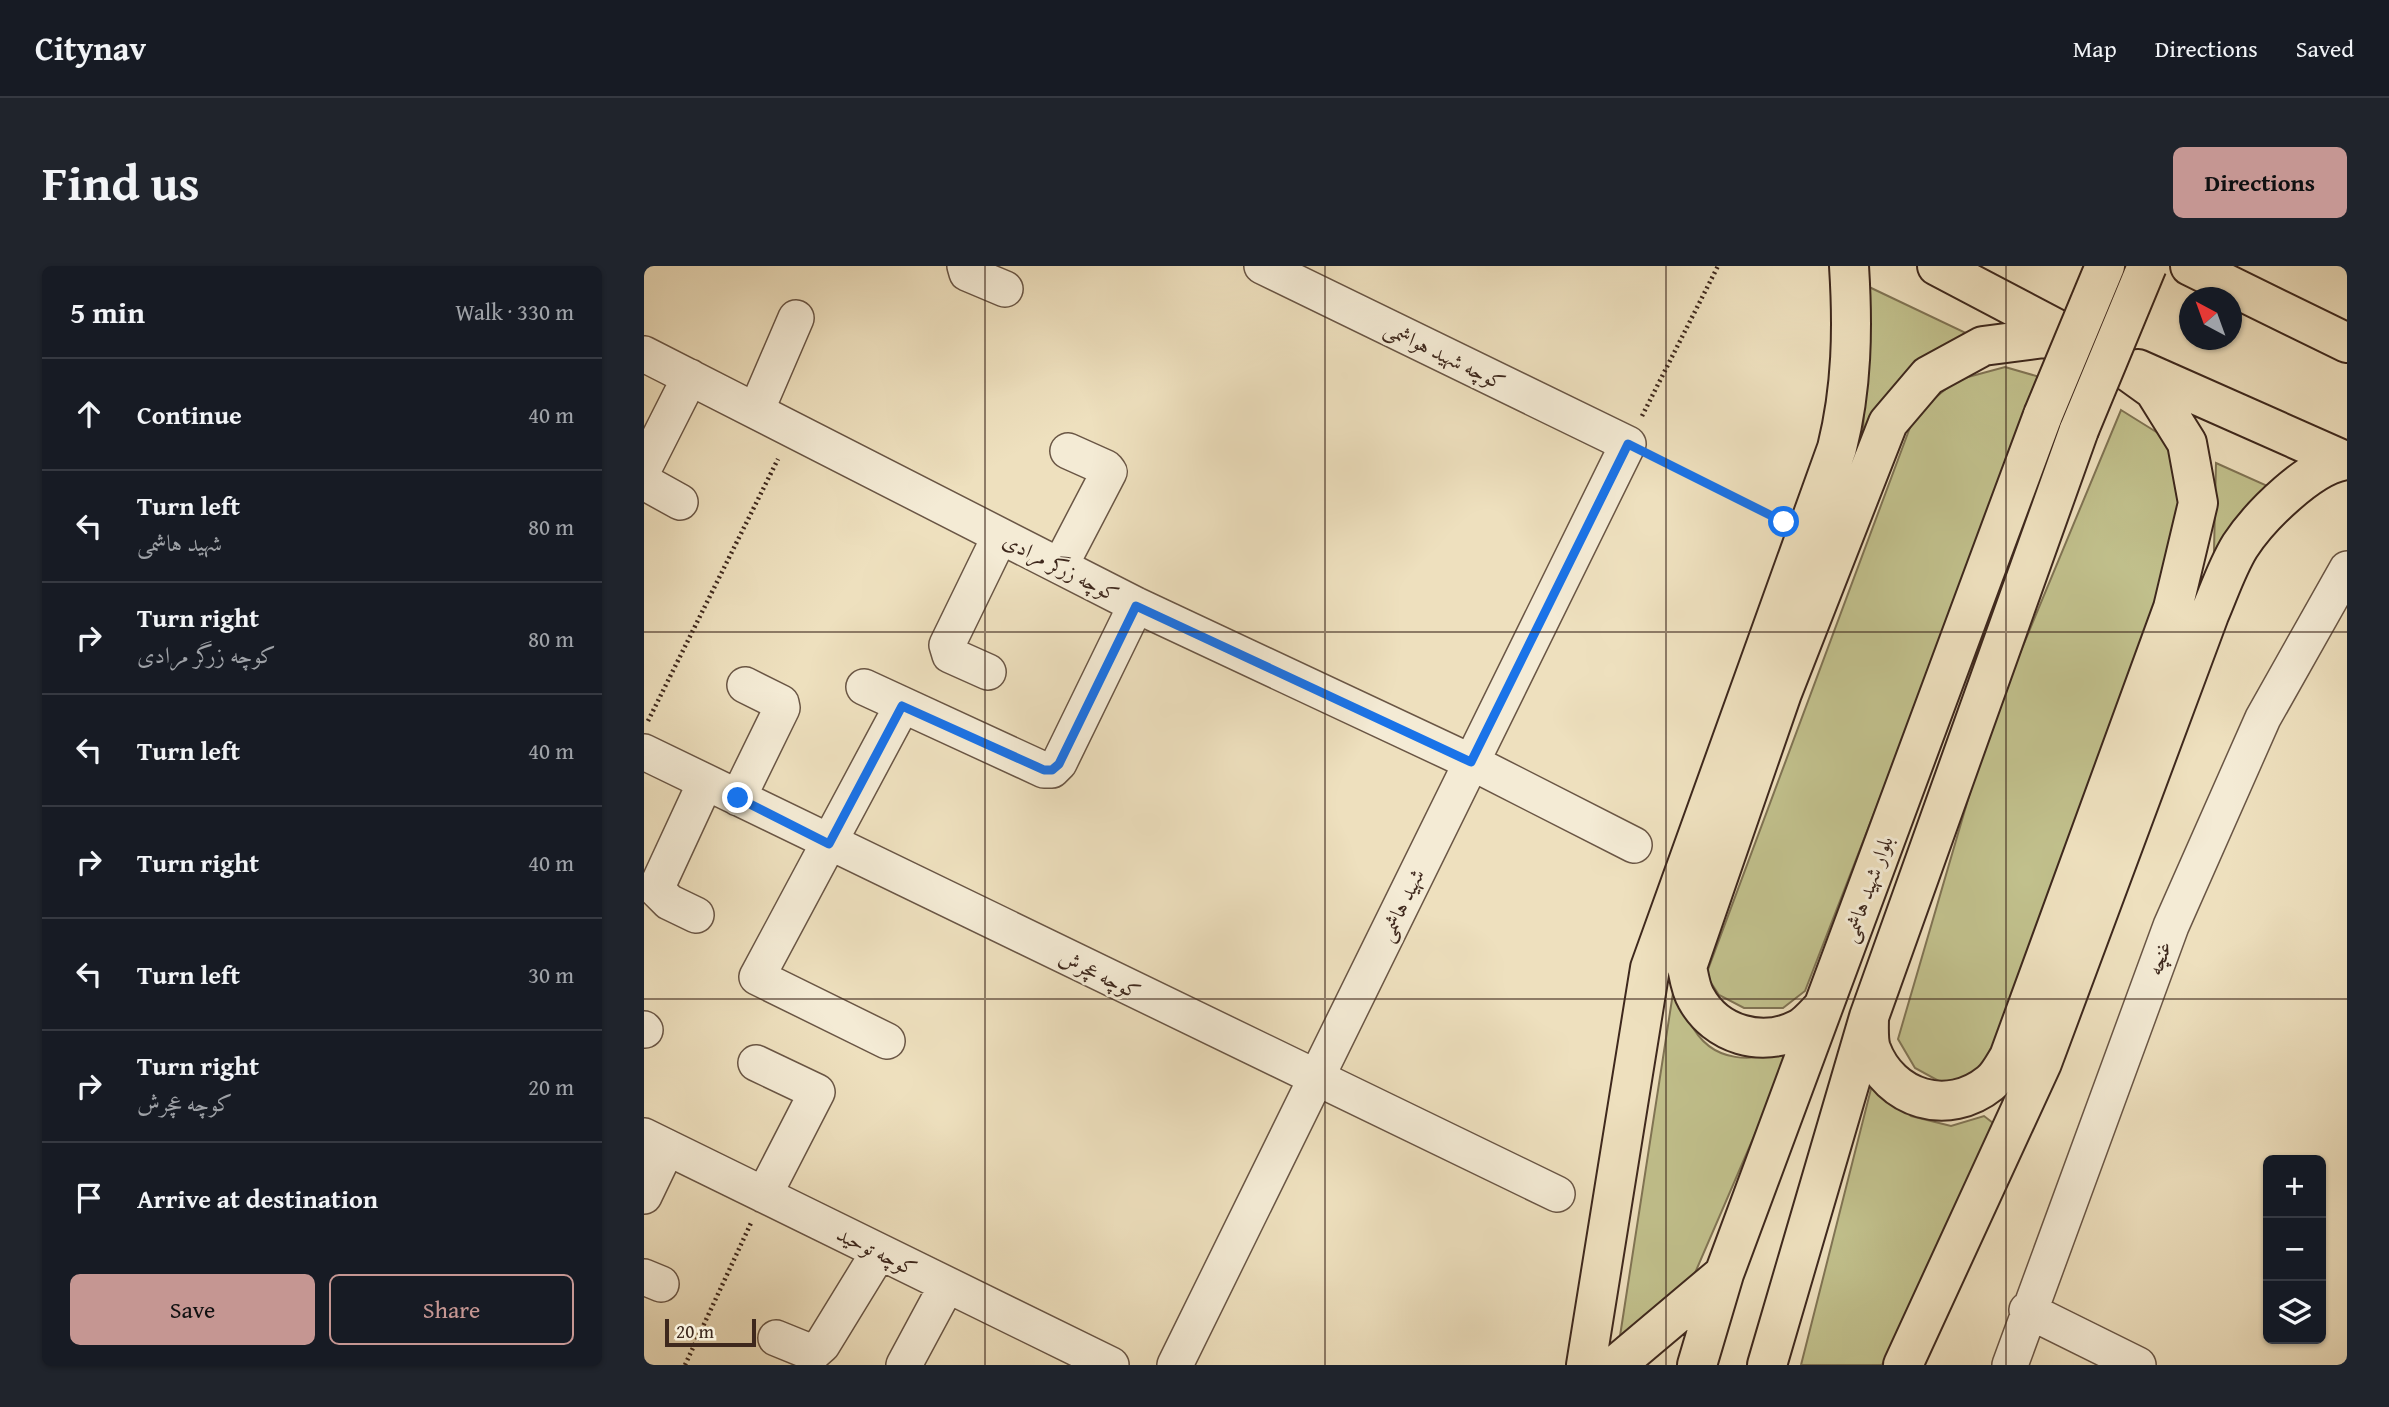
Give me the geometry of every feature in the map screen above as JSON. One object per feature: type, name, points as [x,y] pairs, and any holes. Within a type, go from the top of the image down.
[{"type":"main road","points":[[1586,1365],[1650,968],[1837,448],[1848,403],[1853,320],[1849,266]]},
{"type":"main road","points":[[1937,266],[2104,354],[2345,460]]},
{"type":"main road","name":"بلوار شهید هاشمی","points":[[1697,1365],[1724,1274],[1823,1007],[2043,415],[2105,266]]},
{"type":"main road","points":[[1767,1365],[1869,1017],[2079,430],[2147,266]]},
{"type":"main road","points":[[2190,266],[2347,344]]},
{"type":"main road","points":[[1823,1007],[1800,1028],[1771,1038],[1740,1036],[1713,1021],[1695,997],[1687,967],[1783,693],[1888,423],[1928,376],[1983,346],[2044,338],[2104,354],[2154,390],[2187,443],[2198,503],[2173,608],[2009,1057],[1992,1082],[1966,1098],[1936,1102],[1907,1094],[1884,1074],[1870,1047],[1869,1017]]},
{"type":"main road","points":[[1903,1365],[2042,1063],[2204,627],[2239,547],[2260,519],[2288,494],[2314,474],[2345,460]]},
{"type":"main road","points":[[1616,1365],[1724,1274]]},
{"type":"street","points":[[965,266],[967,273],[1005,289]]},
{"type":"street","name":"کوچه شهید هواشمی","points":[[1262,266],[1324,279],[1628,444]]},
{"type":"street","points":[[755,411],[796,318]]},
{"type":"street","name":"کوچه زرگر مرادی","points":[[644,354],[1136,606],[1471,762],[1634,845]]},
{"type":"street","points":[[644,468],[690,377]]},
{"type":"street","name":"شهید هاشمی","points":[[1175,1365],[1628,444]]},
{"type":"street","points":[[1060,566],[1109,472],[1106,468],[1068,451]]},
{"type":"street","points":[[644,482],[680,502]]},
{"type":"street","points":[[988,672],[950,654],[947,645],[1000,536]]},
{"type":"street","name":"غنچه","points":[[2010,1365],[2027,1310],[2171,926],[2263,718],[2347,569]]},
{"type":"street","points":[[864,687],[1044,770],[1052,770],[1059,764],[1136,606]]},
{"type":"street","points":[[738,798],[782,708],[781,703],[745,685]]},
{"type":"street","points":[[887,1041],[757,977],[902,706]]},
{"type":"street","name":"کوچه عچرش","points":[[644,751],[829,844],[1557,1194]]},
{"type":"street","points":[[696,915],[669,902],[656,889],[705,783]]},
{"type":"street","points":[[756,1063],[817,1092],[764,1195]]},
{"type":"street","points":[[644,1196],[656,1142]]},
{"type":"street","name":"کوچه توحید","points":[[656,1142],[1111,1365]]},
{"type":"street","points":[[776,1338],[813,1353],[821,1345],[879,1252]]},
{"type":"street","points":[[904,1365],[947,1285]]},
{"type":"street","points":[[2027,1310],[2138,1365]]},
{"type":"path","points":[[1718,266],[1628,444],[1807,533]]},
{"type":"path","points":[[644,728],[793,429]]},
{"type":"path","points":[[685,1365],[764,1195]]},
{"type":"shaded area","points":[[1867,286],[1968,334],[1863,438]]},
{"type":"shaded area","points":[[2005,367],[2043,378],[1805,991],[1783,1008],[1744,1008],[1719,995],[1706,975],[1915,414],[1957,380]]},
{"type":"shaded area","points":[[2121,410],[2174,443],[2186,503],[2166,595],[1993,1061],[1973,1080],[1946,1085],[1915,1068],[1898,1039],[1981,755],[2003,694]]},
{"type":"shaded area","points":[[2216,463],[2272,488],[2214,551]]},
{"type":"shaded area","points":[[1675,980],[1690,1022],[1699,1036],[1722,1053],[1749,1058],[1779,1052],[1793,1046],[1695,1273],[1625,1349],[1620,1336]]},
{"type":"shaded area","points":[[1873,1081],[1911,1116],[1951,1126],[1984,1116],[1997,1126],[1882,1365],[1801,1365]]},
{"type":"route","points":[[738,798],[829,844],[902,706],[1044,770],[1052,770],[1059,764],[1136,606],[1471,762],[1628,444],[1784,522]]}]
